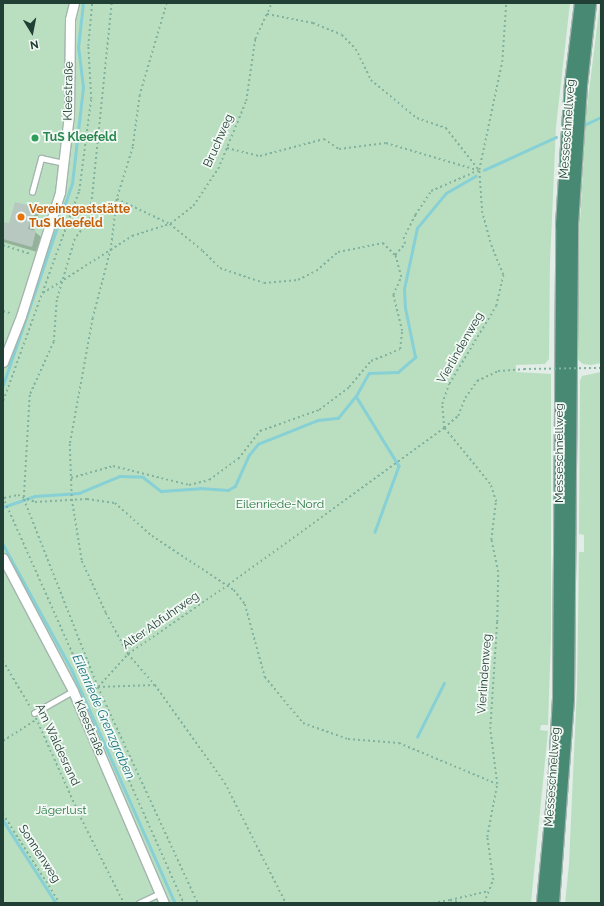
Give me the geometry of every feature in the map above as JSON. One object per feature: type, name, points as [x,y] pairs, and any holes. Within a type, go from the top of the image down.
[{"type":"highway","name":"Messeschnellweg","points":[[543,903],[554,788],[559,698],[562,226],[570,99],[581,3]]},
{"type":"highway","name":"Messeschnellweg","points":[[554,903],[568,699],[572,225],[578,130],[590,3]]},
{"type":"street","name":"Kleestraße","points":[[3,362],[40,257],[60,192],[66,163],[69,114],[70,19],[74,3]]},
{"type":"street","name":"Kleestraße","points":[[3,558],[72,691],[164,903]]},
{"type":"lane","points":[[32,192],[41,158],[66,163]]},
{"type":"lane","points":[[34,713],[72,691]]},
{"type":"lane","points":[[139,903],[160,893]]},
{"type":"path","points":[[112,3],[90,219],[76,238],[57,300],[54,342],[30,395],[24,499],[98,687],[198,903]]},
{"type":"path","points":[[161,3],[166,4],[140,95],[134,147],[118,199],[111,249],[93,318],[70,444],[72,499],[82,561],[128,654],[155,685],[225,783],[286,903]]},
{"type":"path","name":"Bruchweg","points":[[43,293],[63,282],[132,236],[170,224],[193,206],[218,169],[246,101],[255,39],[272,3]]},
{"type":"path","name":"Vierlindenweg","points":[[484,903],[490,891],[493,880],[487,837],[498,784],[490,729],[498,572],[491,540],[496,502],[490,484],[444,428],[442,404],[449,384],[496,306],[504,275],[490,242],[482,213],[479,170],[502,62],[506,3]]},
{"type":"path","points":[[267,14],[314,23],[342,34],[356,49],[371,80],[417,118],[446,128],[479,170]]},
{"type":"path","points":[[227,148],[260,156],[324,139],[339,149],[386,143],[479,170]]},
{"type":"path","points":[[395,255],[405,244],[403,240],[414,215],[431,191],[479,170]]},
{"type":"path","points":[[71,478],[113,466],[189,485],[209,480],[238,459],[260,432],[319,410],[349,386],[370,361],[400,350],[402,331],[392,295],[401,277],[395,255],[382,243],[338,252],[316,271],[298,280],[264,283],[220,268],[203,251],[170,224],[118,199]]},
{"type":"path","points":[[3,245],[40,257]]},
{"type":"path","name":"Alter Abfuhrweg","points":[[90,691],[98,687],[128,654],[228,585],[392,464],[444,428],[458,416],[465,398],[477,381],[498,371],[524,369],[601,368]]},
{"type":"path","points":[[184,903],[3,497],[18,495],[24,499],[35,502],[72,499],[115,503],[152,536],[228,585],[245,604],[266,677],[303,723],[348,739],[399,743],[498,784]]},
{"type":"path","name":"Am Waldesrand","points":[[3,661],[34,713],[80,818],[124,903]]},
{"type":"path","points":[[98,687],[155,685]]},
{"type":"path","points":[[3,741],[37,719]]},
{"type":"path","name":"Sonnenweg","points":[[3,814],[60,903]]},
{"type":"path","points":[[433,903],[490,891]]},
{"type":"path","points":[[450,900],[462,903]]},
{"type":"green space","name":"Eilenriede-Nord","points":[[3,3],[570,3],[556,127],[550,263],[549,359],[545,364],[516,365],[516,372],[551,374],[551,637],[548,725],[541,725],[540,730],[548,731],[531,903],[3,903]]},
{"type":"green space","points":[[600,3],[601,363],[591,365],[583,364],[577,359],[577,275],[586,115]]},
{"type":"green space","points":[[601,372],[601,903],[565,903],[569,864],[577,687],[579,552],[584,552],[584,535],[579,534],[580,381],[582,376]]},
{"type":"building","points":[[15,202],[35,207],[28,229],[36,231],[32,247],[3,239],[3,222],[9,223]]},
{"type":"waterway","name":"Eilenriede Grenzgraben","points":[[3,385],[72,184],[83,87],[78,48],[83,3]]},
{"type":"waterway","points":[[584,125],[601,117]]},
{"type":"waterway","points":[[484,170],[556,137]]},
{"type":"waterway","points":[[3,507],[35,496],[79,493],[120,476],[143,477],[161,491],[200,488],[228,490],[235,486],[249,455],[258,444],[318,420],[338,418],[356,396],[369,373],[398,372],[415,357],[405,308],[404,289],[417,228],[446,193],[475,176]]},
{"type":"waterway","points":[[356,396],[399,466],[375,532]]},
{"type":"waterway","name":"Eilenriede Grenzgraben","points":[[3,544],[71,668],[175,903]]},
{"type":"waterway","points":[[417,737],[444,683]]},
{"type":"waterway","points":[[3,820],[56,903]]},
{"type":"place","name":"TuS Kleefeld","points":[[35,138]]},
{"type":"place","name":"Vereinsgaststätte TuS Kleefeld","points":[[21,217]]},
{"type":"park label","name":"Jägerlust","points":[[61,811]]}]
